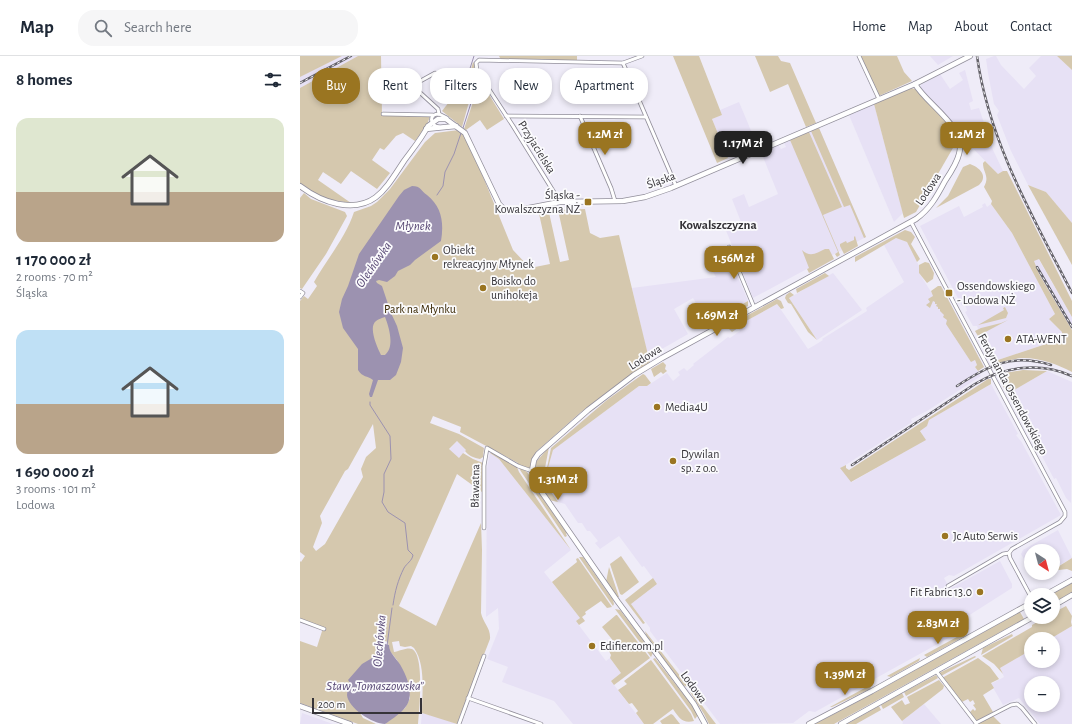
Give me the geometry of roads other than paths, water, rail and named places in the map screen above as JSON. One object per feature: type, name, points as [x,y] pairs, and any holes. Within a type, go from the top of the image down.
[{"type":"street","points":[[642,56],[623,62],[676,186]]},
{"type":"street","points":[[859,56],[879,99]]},
{"type":"street","name":"Śląska","points":[[447,119],[465,133],[499,204],[505,210],[513,211],[560,202],[615,201],[645,197],[676,186],[915,84],[970,56]]},
{"type":"street","name":"Przyjacielska","points":[[560,202],[520,136],[505,116],[476,70],[475,65],[480,60],[623,62]]},
{"type":"street","points":[[430,76],[414,86],[430,101]]},
{"type":"street","name":"Lodowa","points":[[705,724],[694,704],[571,536],[536,484],[532,471],[534,460],[538,454],[588,410],[656,361],[920,216],[930,206],[954,166],[960,152],[958,138],[954,128],[924,96],[915,84]]},
{"type":"street","points":[[433,104],[438,108],[439,114]]},
{"type":"street","points":[[383,114],[439,114],[447,119]]},
{"type":"street","points":[[300,186],[312,195],[330,202],[354,206],[369,202],[376,197],[390,182],[431,122],[433,115]]},
{"type":"street","points":[[505,116],[646,117]]},
{"type":"street","points":[[580,116],[611,188],[615,201]]},
{"type":"street","points":[[431,122],[447,119]]},
{"type":"street","points":[[440,127],[446,123],[447,119]]},
{"type":"street","points":[[431,122],[440,127]]},
{"type":"street","points":[[426,129],[456,126]]},
{"type":"street","name":"Ferdynanda Ossendowskiego","points":[[911,222],[1065,512],[1065,516],[1060,522],[1012,549],[1009,553],[1003,554],[948,586]]},
{"type":"street","points":[[729,247],[754,307]]},
{"type":"street","points":[[300,297],[301,292]]},
{"type":"street","name":"Bławatna","points":[[484,528],[484,466],[487,448],[518,466],[532,471]]},
{"type":"street","points":[[1009,553],[1010,558],[1026,588]]},
{"type":"street","points":[[1058,588],[1072,580]]},
{"type":"street","points":[[1060,602],[1072,595]]},
{"type":"street","points":[[809,724],[1024,607]]},
{"type":"street","points":[[300,620],[324,629]]},
{"type":"street","points":[[841,724],[1024,622]]},
{"type":"street","points":[[459,724],[484,656]]},
{"type":"street","points":[[936,671],[976,724],[1010,705],[1017,704],[1035,724]]},
{"type":"street","points":[[468,698],[540,724]]},
{"type":"street","points":[[300,706],[350,724]]},
{"type":"water","name":"Młynek","points":[[412,186],[417,187],[421,189],[436,205],[442,222],[441,241],[410,265],[398,271],[395,276],[387,282],[379,280],[376,281],[382,286],[397,326],[403,348],[401,362],[396,375],[390,380],[378,380],[372,397],[370,397],[369,394],[373,380],[358,370],[358,349],[343,328],[339,312],[342,299],[359,254],[404,190]],"holes":[[[385,317],[389,331],[390,347],[385,355],[381,355],[374,337],[373,328],[376,321]]]},
{"type":"water","name":"Staw „Tomaszowska”","points":[[385,644],[389,645],[390,651],[405,673],[409,684],[410,695],[407,706],[385,724],[374,721],[356,710],[348,700],[347,695],[350,683],[348,680],[362,664],[382,652]]},
{"type":"waterway","name":"Olechówka","points":[[463,128],[471,103],[465,84],[474,56]]},
{"type":"waterway","name":"Olechówka","points":[[437,195],[443,186],[445,172],[454,154],[461,133]]},
{"type":"waterway","name":"Olechówka","points":[[370,402],[370,405],[390,436],[391,459],[384,474],[384,492],[382,502],[388,512],[405,523],[408,550],[413,555],[400,577],[393,605]]},
{"type":"waterway","name":"Olechówka","points":[[387,646],[392,608]]},
{"type":"railway","points":[[300,83],[351,56]]},
{"type":"railway","points":[[977,56],[991,119],[1002,149],[1028,207],[1072,293]]},
{"type":"railway","points":[[1037,267],[1072,327]]},
{"type":"railway","points":[[957,386],[980,372],[1001,363],[1024,360],[1051,365]]},
{"type":"railway","points":[[852,465],[975,384],[998,373],[1023,368],[1035,368],[1048,369],[1072,376]]},
{"type":"place","name":"Śląska - Kowalszczyzna NŻ","points":[[588,202]]},
{"type":"place","name":"Obiekt rekreacyjny Młynek","points":[[435,257]]},
{"type":"place","name":"Boisko do unihokeja","points":[[483,288]]},
{"type":"place","name":"Ossendowskiego - Lodowa NŻ","points":[[949,293]]},
{"type":"place","name":"ATA-WENT","points":[[1008,339]]},
{"type":"place","name":"Media4U","points":[[657,407]]},
{"type":"place","name":"Dywilan sp. z o.o.","points":[[673,461]]},
{"type":"place","name":"Jc Auto Serwis","points":[[945,536]]},
{"type":"place","name":"Fit Fabric 13.0","points":[[980,592]]},
{"type":"place","name":"Edifier.com.pl","points":[[592,646]]},
{"type":"district","name":"Kowalszczyzna","points":[[718,225]]},
{"type":"park label","name":"Park na Młynku","points":[[420,309]]}]
